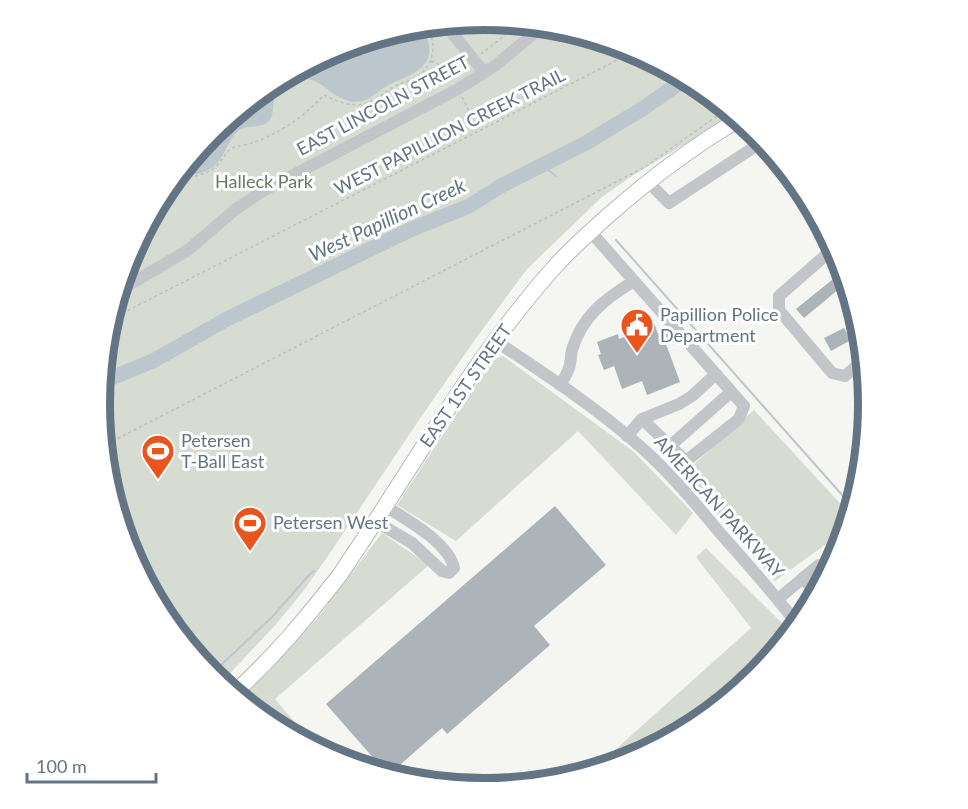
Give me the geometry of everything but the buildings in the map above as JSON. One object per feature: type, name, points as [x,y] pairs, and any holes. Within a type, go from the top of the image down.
[{"type":"main road","name":"EAST 1ST STREET","points":[[239,688],[271,658],[339,576],[495,340],[552,270],[590,231],[648,182],[732,124]]},
{"type":"street","points":[[451,32],[484,72]]},
{"type":"street","name":"EAST LINCOLN STREET","points":[[129,285],[188,250],[261,192],[458,89],[510,54],[534,33]]},
{"type":"street","points":[[648,182],[669,203],[755,146]]},
{"type":"street","points":[[590,231],[744,406],[739,419],[686,460],[642,419]]},
{"type":"street","points":[[827,254],[779,296],[779,310],[832,373],[845,376],[856,366]]},
{"type":"street","points":[[560,385],[570,367],[571,352],[580,329],[598,306],[634,281]]},
{"type":"street","name":"AMERICAN PARKWAY","points":[[495,340],[560,385],[643,449],[692,500],[792,617]]},
{"type":"street","points":[[627,436],[642,419],[679,404],[692,396],[716,374]]},
{"type":"street","points":[[670,446],[731,392]]},
{"type":"street","points":[[375,521],[407,538],[442,571],[448,573],[454,568],[453,561],[430,535],[385,506]]},
{"type":"street","points":[[778,599],[819,565],[822,567]]},
{"type":"street","points":[[802,579],[811,586]]},
{"type":"path","points":[[478,56],[510,31]]},
{"type":"path","points":[[188,176],[196,177],[207,173],[218,165],[230,149],[275,134],[293,123],[324,95],[346,104],[362,105],[373,101],[397,85],[418,77],[429,65],[433,54],[430,34]]},
{"type":"path","name":"WEST PAPILLION CREEK TRAIL","points":[[121,314],[623,57]]},
{"type":"path","points":[[431,61],[446,68],[469,111],[474,114],[571,83]]},
{"type":"path","points":[[448,72],[466,65]]},
{"type":"path","points":[[112,442],[645,167],[720,114]]},
{"type":"green space","name":"Halleck Park","points":[[460,31],[533,33],[604,50],[671,80],[727,119],[635,174],[602,197],[527,269],[421,417],[328,556],[278,622],[227,677],[202,651],[160,592],[129,525],[117,478],[110,429],[110,380],[122,308],[129,284],[148,239],[173,196],[202,158],[256,107],[318,69],[387,43],[435,33]]},
{"type":"green space","points":[[503,356],[634,452],[693,513],[676,535],[578,431],[456,541],[397,505],[492,360]]},
{"type":"green space","points":[[754,410],[844,508],[834,538],[775,581],[683,474]]},
{"type":"green space","points":[[382,533],[429,565],[275,699],[304,732],[276,716],[245,693],[266,674],[319,616]]},
{"type":"green space","points":[[706,548],[785,626],[749,669],[712,702],[671,729],[606,758],[751,628],[696,557]]},
{"type":"shaded area","points":[[425,35],[429,43],[427,61],[421,67],[365,100],[349,101],[316,82],[301,78],[341,59],[387,43]]},
{"type":"shaded area","points":[[276,93],[272,115],[268,122],[238,131],[232,137],[220,160],[201,173],[190,175],[219,140],[256,107]]},
{"type":"waterway","name":"West Papillion Creek","points":[[110,378],[153,361],[227,319],[410,230],[469,206],[501,186],[586,143],[678,84]]},
{"type":"waterway","points":[[543,166],[556,176]]},
{"type":"waterway","points":[[616,240],[843,496]]},
{"type":"waterway","points":[[221,665],[273,616],[314,571]]},
{"type":"place","name":"Papillion Police Department","points":[[637,354]]},
{"type":"place","name":"Petersen T-Ball East","points":[[158,480]]},
{"type":"place","name":"Petersen West","points":[[250,552]]}]
